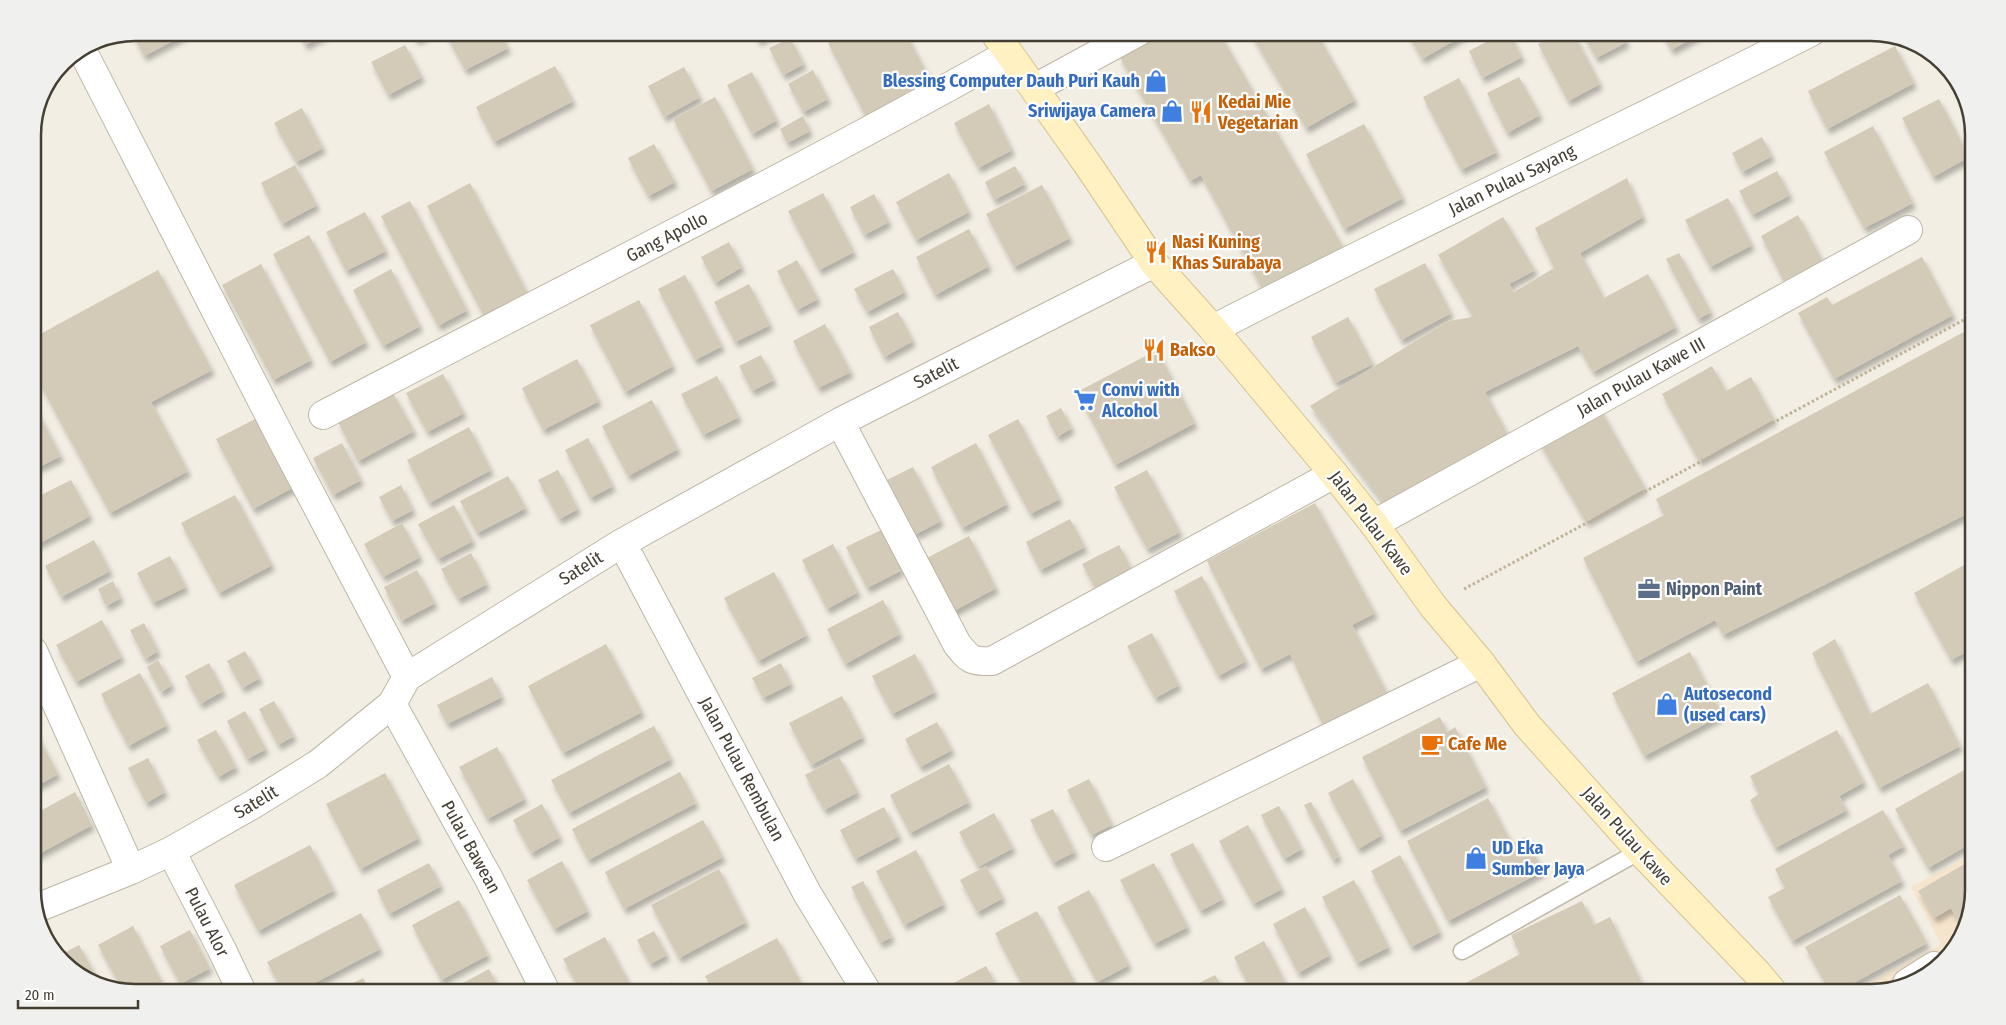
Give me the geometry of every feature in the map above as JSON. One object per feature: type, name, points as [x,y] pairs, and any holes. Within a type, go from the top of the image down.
[{"type":"street","points":[[1035,88],[1121,41]]},
{"type":"street","name":"Jalan Pulau Sayang","points":[[1213,329],[1358,254],[1698,90],[1793,41]]},
{"type":"street","name":"Jalan Pulau Kawe","points":[[1001,43],[1035,88],[1154,263],[1213,329],[1334,474],[1374,524],[1433,606],[1481,663],[1527,725],[1640,851],[1766,984]]},
{"type":"street","name":"Gang Apollo","points":[[323,415],[543,300],[683,230],[919,104],[1001,43]]},
{"type":"street","points":[[85,56],[280,436],[407,677]]},
{"type":"street","name":"Jalan Pulau Kawe III","points":[[1374,524],[1908,230]]},
{"type":"street","name":"Satelit","points":[[43,906],[131,870],[171,851],[252,805],[318,764],[392,704],[407,677],[622,543],[840,422],[1154,263]]},
{"type":"street","points":[[840,422],[957,644],[969,659],[979,662],[992,661],[1334,474]]},
{"type":"street","name":"Jalan Pulau Rembulan","points":[[622,543],[807,893],[862,984]]},
{"type":"street","points":[[1106,847],[1481,663]]},
{"type":"street","points":[[41,669],[131,870]]},
{"type":"street","name":"Pulau Bawean","points":[[392,704],[489,879],[542,984]]},
{"type":"street","name":"Pulau Alor","points":[[171,851],[238,984]]},
{"type":"lane","points":[[1462,951],[1640,851]]},
{"type":"path","points":[[1433,606],[1965,319]]},
{"type":"shaded area","points":[[1965,858],[1965,890],[1962,914],[1949,942],[1928,964],[1907,977],[1895,981],[1868,984],[1941,944],[1911,887]]},
{"type":"building","points":[[136,41],[173,41],[144,56]]},
{"type":"building","points":[[303,41],[312,41],[305,45]]},
{"type":"building","points":[[450,41],[504,41],[508,48],[465,70]]},
{"type":"building","points":[[784,41],[792,41],[804,64],[783,75],[769,48]]},
{"type":"building","points":[[832,41],[910,41],[932,83],[866,117],[828,43]]},
{"type":"building","points":[[1143,41],[1224,41],[1346,252],[1266,296],[1201,175],[1190,181],[1119,56]]},
{"type":"building","points":[[1255,41],[1321,41],[1355,100],[1306,128]]},
{"type":"building","points":[[1412,41],[1453,41],[1422,59]]},
{"type":"building","points":[[1488,41],[1514,41],[1522,57],[1482,78],[1469,51]]},
{"type":"building","points":[[1544,41],[1578,41],[1600,84],[1568,101],[1538,44]]},
{"type":"building","points":[[1587,41],[1626,41],[1627,42],[1596,58]]},
{"type":"building","points":[[1666,41],[1688,41],[1671,50]]},
{"type":"building","points":[[405,45],[422,77],[388,95],[371,62]]},
{"type":"building","points":[[1895,46],[1914,83],[1827,129],[1808,91]]},
{"type":"building","points":[[555,66],[573,101],[494,142],[476,107]]},
{"type":"building","points":[[684,67],[700,97],[664,117],[648,86]]},
{"type":"building","points":[[813,70],[828,99],[803,112],[788,84]]},
{"type":"building","points":[[752,72],[777,120],[752,134],[727,85]]},
{"type":"building","points":[[1519,77],[1540,115],[1507,133],[1487,93]]},
{"type":"building","points":[[1459,78],[1497,152],[1461,170],[1423,97]]},
{"type":"building","points":[[715,97],[753,169],[711,191],[673,119]]},
{"type":"building","points":[[1939,99],[1965,149],[1965,159],[1933,177],[1902,118]]},
{"type":"building","points":[[989,104],[1012,150],[978,168],[954,123]]},
{"type":"building","points":[[302,108],[323,148],[296,162],[274,123]]},
{"type":"building","points":[[803,116],[810,131],[787,143],[780,129]]},
{"type":"building","points":[[1364,124],[1403,198],[1344,229],[1306,154]]},
{"type":"building","points":[[1873,126],[1913,203],[1864,228],[1824,152]]},
{"type":"building","points":[[1762,137],[1772,156],[1742,172],[1732,153]]},
{"type":"building","points":[[654,144],[675,182],[648,196],[628,158]]},
{"type":"building","points":[[295,165],[317,205],[282,224],[261,183]]},
{"type":"building","points":[[1015,166],[1025,184],[994,200],[985,182]]},
{"type":"building","points":[[1777,171],[1790,195],[1752,215],[1739,191]]},
{"type":"building","points":[[949,173],[969,212],[916,240],[896,202]]},
{"type":"building","points":[[1627,178],[1643,217],[1580,253],[1604,298],[1648,274],[1676,327],[1593,372],[1578,346],[1485,392],[1507,433],[1384,504],[1310,406],[1448,321],[1473,317],[1438,255],[1503,217],[1535,270],[1509,284],[1514,292],[1554,268],[1535,228]]},
{"type":"building","points":[[470,183],[528,294],[484,316],[427,206]]},
{"type":"building","points":[[1042,185],[1070,238],[1014,267],[986,214]]},
{"type":"building","points":[[823,193],[854,252],[819,270],[788,211]]},
{"type":"building","points":[[874,194],[889,222],[864,235],[850,207]]},
{"type":"building","points":[[1728,198],[1752,245],[1710,267],[1685,220]]},
{"type":"building","points":[[410,201],[467,310],[438,326],[381,216]]},
{"type":"building","points":[[365,212],[386,251],[346,271],[326,232]]},
{"type":"building","points":[[1798,215],[1822,260],[1784,281],[1761,236]]},
{"type":"building","points":[[969,229],[989,266],[935,295],[916,257]]},
{"type":"building","points":[[309,235],[366,342],[330,362],[273,254]]},
{"type":"building","points":[[729,242],[742,267],[715,283],[701,257]]},
{"type":"building","points":[[1679,253],[1711,312],[1698,319],[1666,259]]},
{"type":"building","points":[[1922,257],[1953,315],[1834,379],[1798,313],[1827,297],[1832,305]]},
{"type":"building","points":[[797,260],[818,299],[797,310],[777,271]]},
{"type":"building","points":[[1425,263],[1451,313],[1401,340],[1374,289]]},
{"type":"building","points":[[261,264],[311,360],[273,380],[222,285]]},
{"type":"building","points":[[391,269],[420,326],[383,346],[353,290]]},
{"type":"building","points":[[893,269],[905,292],[867,312],[854,289]]},
{"type":"building","points":[[158,270],[212,370],[151,402],[188,471],[110,513],[41,386],[41,334]]},
{"type":"building","points":[[685,275],[722,346],[695,360],[658,289]]},
{"type":"building","points":[[749,284],[770,325],[735,342],[714,302]]},
{"type":"building","points":[[639,300],[673,366],[625,392],[590,325]]},
{"type":"building","points":[[898,312],[913,341],[884,357],[869,327]]},
{"type":"building","points":[[1348,317],[1373,364],[1335,383],[1311,337]]},
{"type":"building","points":[[825,324],[851,372],[818,388],[793,341]]},
{"type":"building","points":[[1965,331],[1965,515],[1723,635],[1715,620],[1636,662],[1583,558],[1664,515],[1656,499]]},
{"type":"building","points":[[1157,350],[1195,423],[1115,465],[1077,392]]},
{"type":"building","points":[[761,355],[774,380],[752,391],[739,366]]},
{"type":"building","points":[[577,359],[599,401],[543,430],[522,388]]},
{"type":"building","points":[[1712,366],[1726,391],[1751,377],[1774,419],[1699,461],[1662,394]]},
{"type":"building","points":[[443,374],[464,413],[427,432],[406,393]]},
{"type":"building","points":[[717,376],[739,417],[703,435],[681,394]]},
{"type":"building","points":[[393,393],[414,431],[358,461],[338,422]]},
{"type":"building","points":[[652,400],[678,449],[628,476],[602,426]]},
{"type":"building","points":[[1598,405],[1645,488],[1586,522],[1538,440]]},
{"type":"building","points":[[1061,408],[1072,428],[1057,437],[1046,416]]},
{"type":"building","points":[[41,418],[61,456],[41,466]]},
{"type":"building","points":[[257,418],[294,487],[253,509],[216,439]]},
{"type":"building","points":[[1018,419],[1060,499],[1030,514],[988,435]]},
{"type":"building","points":[[469,427],[491,470],[429,503],[407,460]]},
{"type":"building","points":[[588,438],[613,486],[590,498],[565,450]]},
{"type":"building","points":[[342,443],[361,480],[333,495],[313,458]]},
{"type":"building","points":[[976,443],[1007,504],[962,528],[931,467]]},
{"type":"building","points":[[913,467],[941,521],[914,535],[885,481]]},
{"type":"building","points":[[558,470],[578,509],[559,519],[538,480]]},
{"type":"building","points":[[1147,470],[1180,532],[1147,549],[1114,487]]},
{"type":"building","points":[[508,476],[526,508],[477,533],[460,501]]},
{"type":"building","points":[[71,480],[90,516],[41,542],[41,495]]},
{"type":"building","points":[[401,485],[413,510],[392,521],[379,497]]},
{"type":"building","points":[[235,495],[272,565],[219,593],[181,523]]},
{"type":"building","points":[[1315,503],[1375,613],[1352,625],[1390,699],[1326,732],[1290,654],[1261,669],[1207,561]]},
{"type":"building","points":[[454,505],[473,541],[438,559],[418,524]]},
{"type":"building","points":[[1070,519],[1085,547],[1040,570],[1026,542]]},
{"type":"building","points":[[402,523],[420,557],[383,577],[364,544]]},
{"type":"building","points":[[881,530],[902,570],[867,588],[846,547]]},
{"type":"building","points":[[969,536],[996,588],[950,613],[923,560]]},
{"type":"building","points":[[94,540],[110,571],[61,597],[45,566]]},
{"type":"building","points":[[833,544],[858,592],[827,609],[802,560]]},
{"type":"building","points":[[1119,545],[1132,570],[1096,589],[1082,564]]},
{"type":"building","points":[[471,553],[487,584],[458,599],[441,569]]},
{"type":"building","points":[[170,556],[186,587],[153,603],[137,573]]},
{"type":"building","points":[[1965,564],[1965,653],[1951,660],[1914,593]]},
{"type":"building","points":[[417,570],[435,603],[401,621],[384,587]]},
{"type":"building","points":[[774,572],[807,635],[758,661],[724,598]]},
{"type":"building","points":[[1202,576],[1246,661],[1218,676],[1174,591]]},
{"type":"building","points":[[113,581],[121,598],[106,606],[98,589]]},
{"type":"building","points":[[883,600],[900,634],[845,664],[827,629]]},
{"type":"building","points":[[102,620],[122,657],[76,682],[56,645]]},
{"type":"building","points":[[144,623],[158,651],[145,659],[130,630]]},
{"type":"building","points":[[1152,633],[1179,685],[1155,698],[1127,646]]},
{"type":"building","points":[[1835,639],[1870,714],[1928,683],[1960,746],[1879,788],[1812,653]]},
{"type":"building","points":[[606,644],[642,712],[563,753],[528,686]]},
{"type":"building","points":[[245,651],[260,678],[242,688],[227,661]]},
{"type":"building","name":"Autosecond (used cars)","points":[[1690,652],[1722,715],[1644,756],[1612,693]]},
{"type":"building","points":[[915,654],[935,692],[892,714],[872,676]]},
{"type":"building","points":[[158,660],[172,685],[161,692],[147,667]]},
{"type":"building","points":[[209,663],[223,691],[200,704],[185,676]]},
{"type":"building","points":[[781,663],[791,684],[763,698],[752,678]]},
{"type":"building","points":[[140,673],[167,725],[128,746],[101,694]]},
{"type":"building","points":[[492,677],[502,697],[447,724],[437,705]]},
{"type":"building","points":[[842,696],[863,737],[811,765],[789,723]]},
{"type":"building","points":[[274,701],[294,736],[278,745],[259,709]]},
{"type":"building","points":[[245,711],[266,749],[247,759],[227,721]]},
{"type":"building","points":[[1440,717],[1447,732],[1455,727],[1486,787],[1400,831],[1362,757]]},
{"type":"building","points":[[937,722],[952,750],[920,767],[905,739]]},
{"type":"building","points":[[654,726],[671,759],[569,813],[551,780]]},
{"type":"building","points":[[216,730],[236,767],[218,777],[197,740]]},
{"type":"building","points":[[1837,730],[1864,782],[1839,796],[1847,810],[1775,848],[1750,800],[1759,794],[1750,776]]},
{"type":"building","points":[[41,743],[58,774],[41,784]]},
{"type":"building","points":[[497,747],[525,799],[487,819],[459,767]]},
{"type":"building","points":[[839,757],[858,792],[824,810],[805,775]]},
{"type":"building","points":[[148,758],[165,792],[146,803],[128,768]]},
{"type":"building","points":[[949,764],[969,802],[910,833],[890,795]]},
{"type":"building","points":[[1965,770],[1965,847],[1928,868],[1895,809]]},
{"type":"building","points":[[680,772],[696,803],[588,860],[572,829]]},
{"type":"building","points":[[385,773],[419,838],[360,869],[326,804]]},
{"type":"building","points":[[1089,779],[1112,825],[1091,835],[1067,790]]},
{"type":"building","points":[[1353,779],[1382,835],[1358,849],[1328,793]]},
{"type":"building","points":[[75,792],[92,825],[41,853],[41,811]]},
{"type":"building","name":"UD Eka Sumber Jaya","points":[[1488,798],[1512,844],[1525,837],[1543,871],[1448,921],[1407,841]]},
{"type":"building","points":[[1311,802],[1339,856],[1333,860],[1304,805]]},
{"type":"building","points":[[542,804],[560,837],[531,853],[513,820]]},
{"type":"building","points":[[1279,806],[1302,849],[1284,859],[1261,815]]},
{"type":"building","points":[[884,807],[899,836],[855,859],[840,830]]},
{"type":"building","points":[[1053,809],[1075,852],[1053,863],[1030,820]]},
{"type":"building","points":[[1883,810],[1904,846],[1888,855],[1902,881],[1792,941],[1768,897],[1785,888],[1775,869]]},
{"type":"building","points":[[994,813],[1013,848],[978,867],[959,832]]},
{"type":"building","points":[[703,820],[723,857],[624,909],[605,872]]},
{"type":"building","points":[[1248,825],[1282,889],[1253,904],[1219,841]]},
{"type":"building","points":[[1193,843],[1223,899],[1200,911],[1170,854]]},
{"type":"building","points":[[310,845],[334,890],[258,931],[234,885]]},
{"type":"building","points":[[916,850],[944,904],[904,925],[876,871]]},
{"type":"building","points":[[1400,855],[1440,932],[1411,947],[1371,871]]},
{"type":"building","points":[[562,861],[588,911],[554,929],[527,880]]},
{"type":"building","points":[[429,863],[441,886],[389,914],[377,890]]},
{"type":"building","points":[[1154,863],[1188,927],[1154,944],[1120,880]]},
{"type":"building","points":[[1965,864],[1964,902],[1959,923],[1951,908],[1934,918],[1918,891]]},
{"type":"building","points":[[986,866],[1003,898],[977,912],[960,880]]},
{"type":"building","points":[[719,869],[746,922],[679,958],[651,905]]},
{"type":"building","points":[[1354,880],[1389,947],[1357,963],[1322,897]]},
{"type":"building","points":[[863,881],[892,937],[880,943],[851,887]]},
{"type":"building","points":[[1089,890],[1129,965],[1097,982],[1057,907]]},
{"type":"building","points":[[1900,895],[1927,943],[1852,984],[1826,984],[1805,947]]},
{"type":"building","points":[[459,900],[488,955],[441,980],[412,925]]},
{"type":"building","points":[[1582,901],[1594,925],[1610,917],[1642,984],[1464,984],[1520,954],[1511,935]]},
{"type":"building","points":[[1305,907],[1330,955],[1298,973],[1273,924]]},
{"type":"building","points":[[1037,911],[1074,981],[1068,984],[1022,984],[995,933]]},
{"type":"building","points":[[361,913],[380,949],[312,984],[279,984],[267,962]]},
{"type":"building","points":[[133,926],[163,984],[118,982],[98,945]]},
{"type":"building","points":[[190,930],[210,968],[180,984],[160,946]]},
{"type":"building","points":[[654,931],[667,955],[650,964],[637,940]]},
{"type":"building","points":[[605,937],[630,984],[577,984],[563,959]]},
{"type":"building","points":[[777,938],[802,984],[710,984],[705,976]]},
{"type":"building","points":[[1264,941],[1286,984],[1248,984],[1234,957]]},
{"type":"building","points":[[79,945],[95,974],[83,968],[65,952]]},
{"type":"building","points":[[986,966],[996,984],[952,984]]},
{"type":"building","points":[[489,969],[497,984],[461,984]]},
{"type":"building","points":[[1215,975],[1220,984],[1197,984]]},
{"type":"building","points":[[363,978],[366,984],[351,984]]},
{"type":"place","name":"Blessing Computer Dauh Puri Kauh","points":[[1156,81]]},
{"type":"place","name":"Sriwijaya Camera","points":[[1172,111]]},
{"type":"place","name":"Kedai Mie Vegetarian","points":[[1201,112]]},
{"type":"place","name":"Nasi Kuning Khas Surabaya","points":[[1156,252]]},
{"type":"place","name":"Bakso","points":[[1154,350]]},
{"type":"place","name":"Convi with Alcohol","points":[[1085,400]]},
{"type":"place","name":"Nippon Paint","points":[[1649,589]]},
{"type":"place","name":"Autosecond (used cars)","points":[[1667,704]]},
{"type":"place","name":"Cafe Me","points":[[1432,744]]},
{"type":"place","name":"UD Eka Sumber Jaya","points":[[1476,858]]}]
